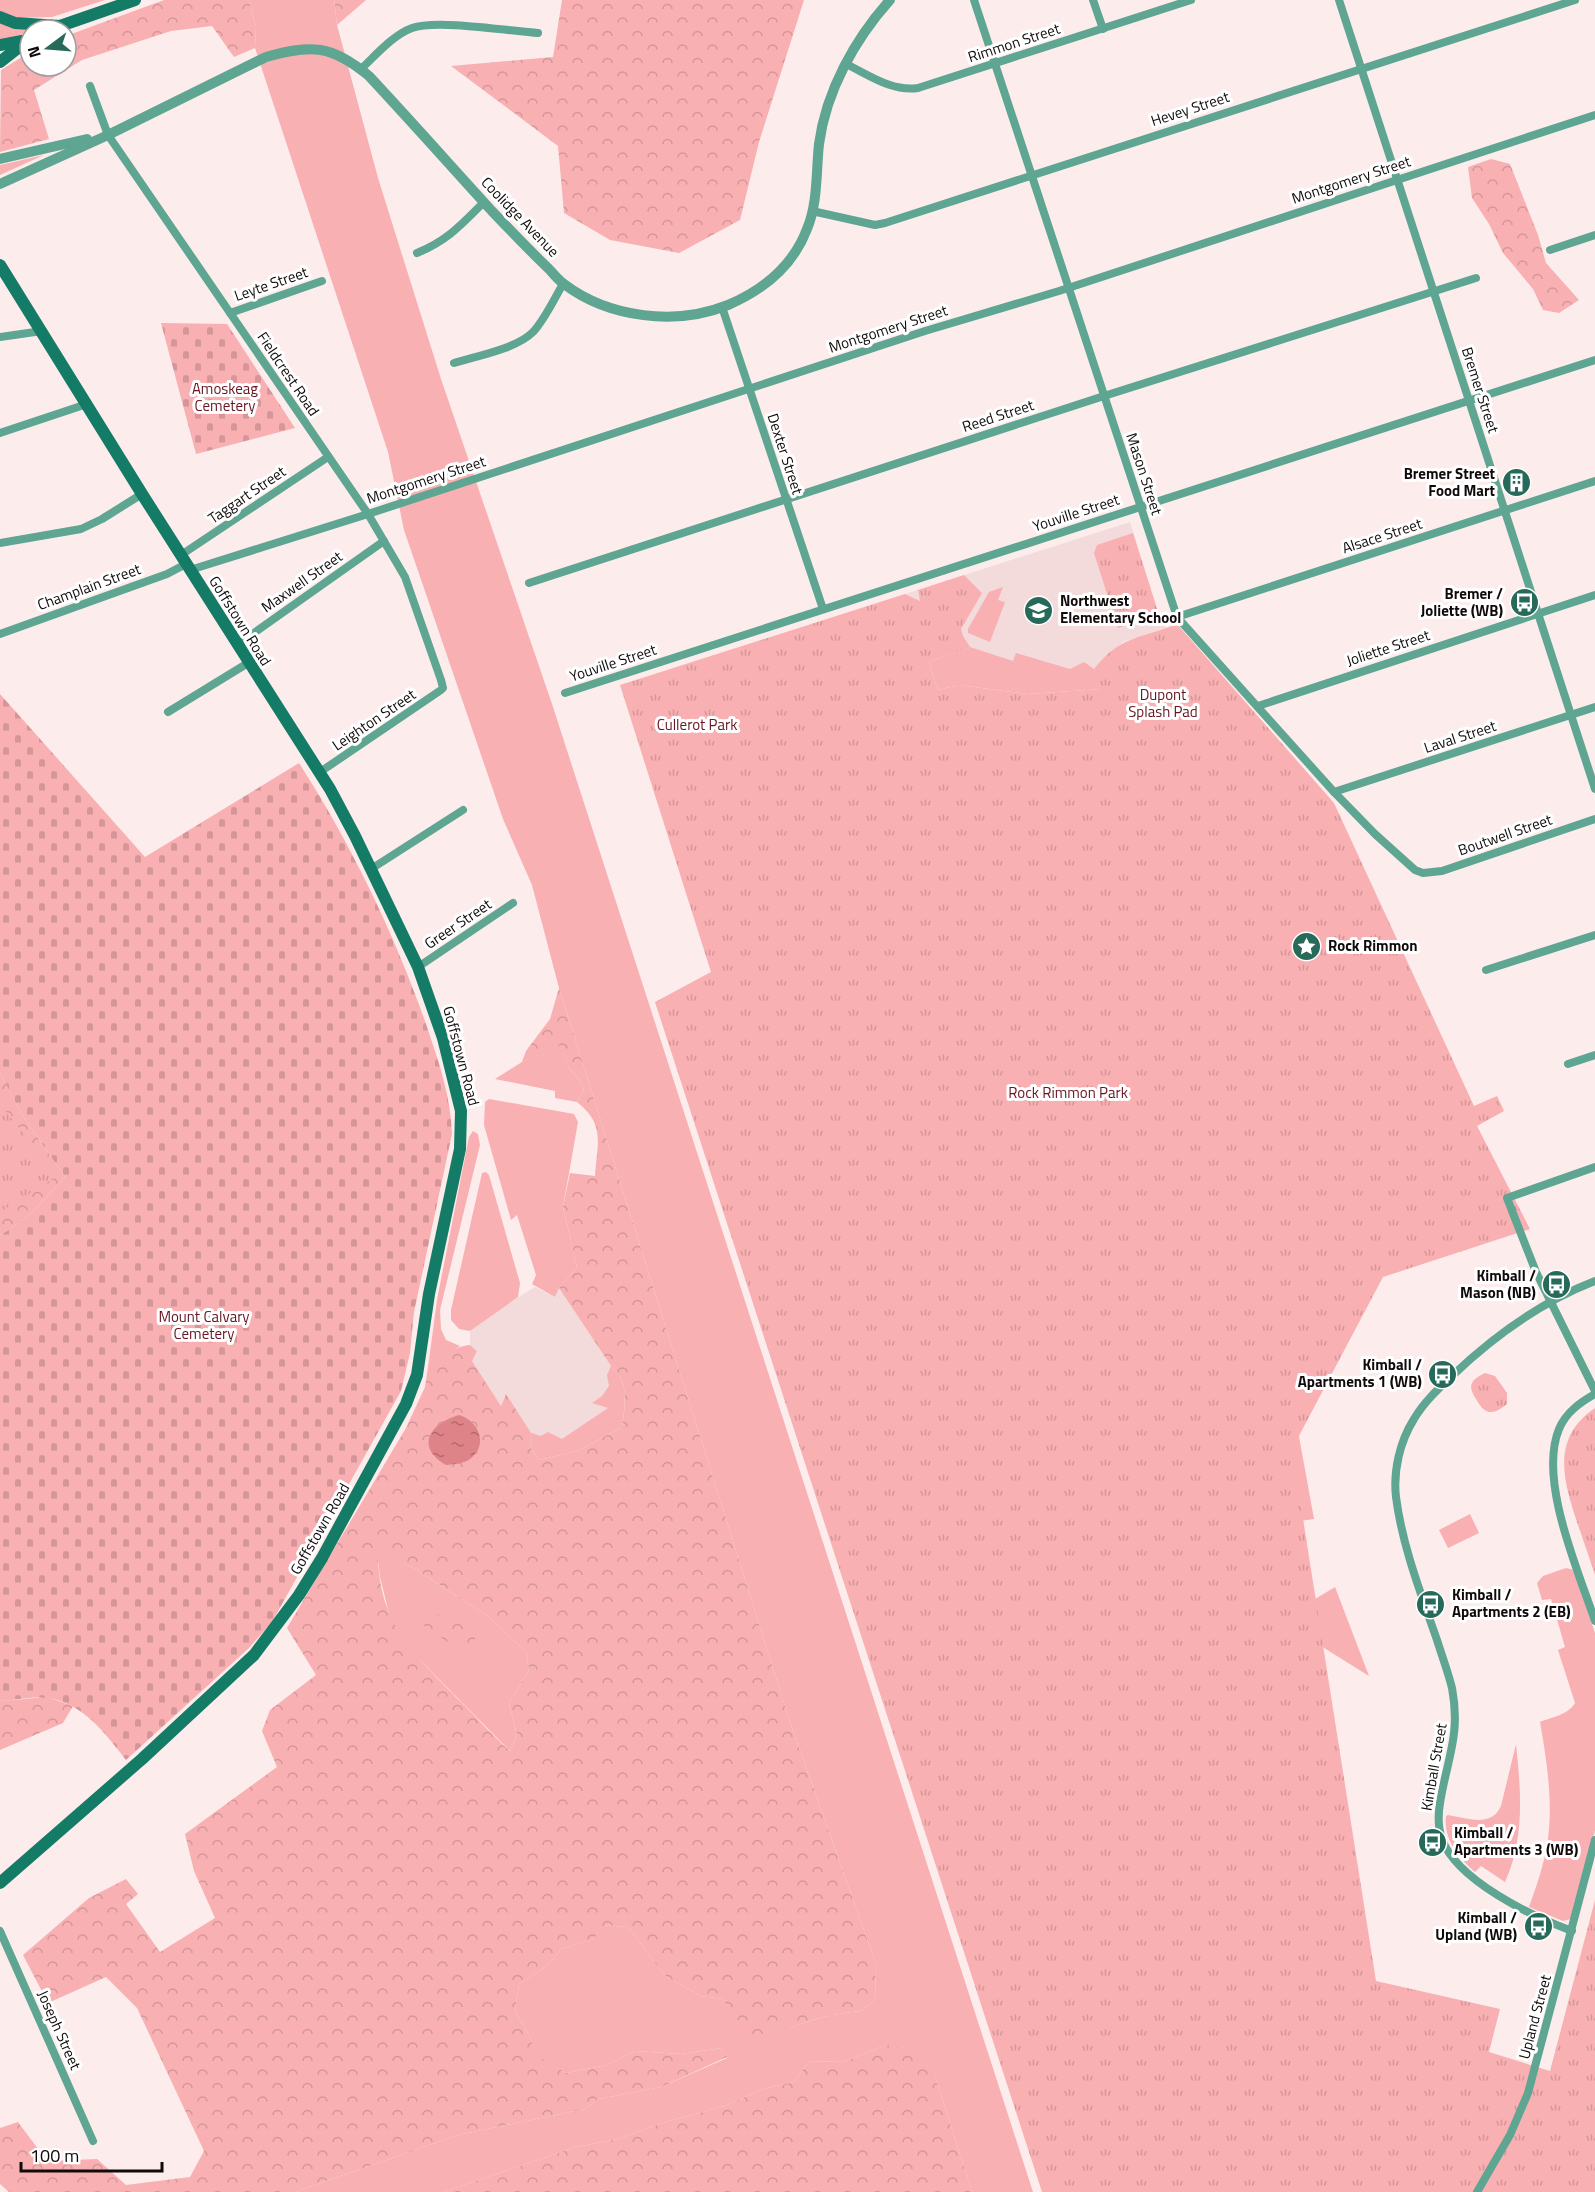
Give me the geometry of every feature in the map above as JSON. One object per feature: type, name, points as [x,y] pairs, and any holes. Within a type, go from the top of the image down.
[{"type":"main road","points":[[78,20],[135,0]]},
{"type":"main road","points":[[0,17],[18,23]]},
{"type":"main road","points":[[0,45],[18,41]]},
{"type":"main road","points":[[0,62],[18,48]]},
{"type":"main road","name":"Goffstown Road","points":[[0,265],[248,663],[320,772],[371,869],[417,966],[435,1015],[456,1085],[461,1111],[462,1136],[429,1294],[421,1359],[406,1404],[322,1558],[299,1595],[254,1655],[104,1793],[0,1883]]},
{"type":"street","name":"Coolidge Avenue","points":[[0,184],[108,135],[266,57],[289,50],[310,48],[332,52],[361,69],[524,246],[563,284],[604,305],[636,314],[681,316],[703,313],[752,294],[771,280],[785,265],[801,241],[812,211],[822,130],[837,83],[869,26],[890,0]]},
{"type":"street","name":"Mason Street","points":[[974,0],[1178,617],[1334,792],[1415,870],[1423,873]]},
{"type":"street","points":[[1093,0],[1103,29]]},
{"type":"street","name":"Rimmon Street","points":[[846,64],[902,89],[918,88],[1191,0]]},
{"type":"street","name":"Bremer Street","points":[[1339,0],[1595,789]]},
{"type":"street","name":"Hevey Street","points":[[812,211],[875,225],[1575,0]]},
{"type":"street","points":[[361,69],[399,35],[413,28],[431,25],[538,33]]},
{"type":"street","name":"Fieldcrest Road","points":[[90,86],[108,135],[368,514],[384,541],[405,577],[443,688]]},
{"type":"street","name":"Montgomery Street","points":[[186,563],[368,514],[1595,115]]},
{"type":"street","points":[[0,159],[108,135]]},
{"type":"street","points":[[417,253],[452,234],[484,202]]},
{"type":"street","points":[[1550,250],[1595,235]]},
{"type":"street","name":"Reed Street","points":[[529,583],[1476,278]]},
{"type":"street","name":"Leyte Street","points":[[230,313],[322,281]]},
{"type":"street","points":[[454,363],[525,339],[535,330],[563,284]]},
{"type":"street","name":"Dexter Street","points":[[722,307],[823,609]]},
{"type":"street","points":[[0,337],[42,331]]},
{"type":"street","name":"Youville Street","points":[[565,693],[1595,360]]},
{"type":"street","points":[[0,433],[87,404]]},
{"type":"street","name":"Taggart Street","points":[[186,563],[328,457]]},
{"type":"street","name":"Alsace Street","points":[[1178,617],[1595,481]]},
{"type":"street","points":[[0,543],[81,529],[142,494]]},
{"type":"street","name":"Maxwell Street","points":[[237,645],[384,541]]},
{"type":"street","name":"Champlain Street","points":[[0,634],[167,574],[186,563]]},
{"type":"street","name":"Joliette Street","points":[[1258,706],[1595,595]]},
{"type":"street","points":[[168,712],[248,663]]},
{"type":"street","name":"Leighton Street","points":[[320,772],[443,688]]},
{"type":"street","name":"Laval Street","points":[[1334,792],[1595,707]]},
{"type":"street","points":[[371,869],[463,810]]},
{"type":"street","name":"Boutwell Street","points":[[1423,873],[1442,871],[1595,819]]},
{"type":"street","name":"Greer Street","points":[[417,966],[513,903]]},
{"type":"street","points":[[1486,970],[1595,934]]},
{"type":"street","points":[[1568,1064],[1595,1055]]},
{"type":"street","points":[[1595,1167],[1507,1198],[1520,1234],[1595,1392],[1566,1417],[1556,1439],[1554,1462],[1559,1507],[1595,1621]]},
{"type":"street","name":"Kimball Street","points":[[1572,1931],[1534,1916],[1468,1874],[1452,1858],[1442,1838],[1438,1817],[1439,1806],[1452,1752],[1456,1719],[1451,1685],[1399,1518],[1395,1485],[1397,1463],[1403,1442],[1412,1421],[1425,1403],[1488,1343],[1519,1320],[1551,1300],[1595,1281]]},
{"type":"street","name":"Upland Street","points":[[1477,2192],[1510,2135],[1528,2093],[1595,1840]]},
{"type":"street","name":"Joseph Street","points":[[0,1931],[93,2141]]},
{"type":"shaded area","name":"Northwest Elementary School","points":[[1130,522],[1159,615],[1166,628],[1123,642],[1094,669],[959,685],[920,601],[905,594]]},
{"type":"shaded area","points":[[535,1287],[555,1297],[559,1288],[618,1373],[626,1395],[539,1460],[505,1395],[501,1406],[472,1361],[477,1351],[470,1345],[470,1331]]},
{"type":"green space","points":[[0,0],[105,0],[52,17],[17,18],[0,11]]},
{"type":"green space","points":[[164,0],[249,0],[256,27],[255,48],[234,57],[212,26],[171,31],[78,62],[78,32]]},
{"type":"green space","points":[[249,0],[334,0],[337,25],[378,178],[441,379],[553,707],[1033,2192],[972,2192],[935,2076],[886,2045],[843,2062],[809,2061],[794,2082],[763,2089],[725,2106],[665,2122],[618,2139],[576,2147],[443,2192],[295,2192],[458,2135],[585,2109],[598,2099],[661,2087],[727,2058],[721,2048],[681,2054],[635,2051],[607,2065],[566,2073],[537,2057],[529,2035],[515,2011],[519,1984],[548,1965],[561,1949],[594,1939],[603,1925],[628,1927],[665,1976],[701,1996],[722,1999],[756,2042],[808,2022],[862,2011],[875,1999],[876,1964],[790,1722],[559,988],[532,885],[503,819],[404,530],[388,452],[255,48],[256,27]]},
{"type":"green space","points":[[334,0],[366,0],[337,25]]},
{"type":"green space","points":[[562,0],[804,0],[759,142],[740,220],[679,253],[610,240],[564,213],[558,146],[451,66],[553,57]]},
{"type":"green space","points":[[0,22],[18,27],[18,37],[0,41]]},
{"type":"green space","points":[[18,59],[18,78],[53,78],[34,90],[49,139],[0,152],[1,70]]},
{"type":"green space","points":[[44,155],[0,175],[0,165]]},
{"type":"green space","points":[[1491,159],[1510,164],[1538,235],[1546,263],[1579,300],[1559,313],[1543,310],[1533,289],[1503,253],[1489,224],[1472,198],[1468,167]]},
{"type":"green space","name":"Amoskeag Cemetery","points":[[161,323],[227,324],[295,428],[196,454]]},
{"type":"green space","points":[[1133,533],[1159,615],[1118,628],[1094,553],[1097,545]]},
{"type":"green space","name":"Rock Rimmon Park","points":[[964,575],[982,593],[961,629],[970,647],[929,662],[938,690],[959,685],[1028,694],[1101,689],[1094,669],[1113,650],[1132,639],[1177,624],[1334,803],[1474,1106],[1497,1096],[1504,1111],[1477,1126],[1530,1229],[1383,1277],[1292,1449],[1376,1981],[1500,2009],[1489,2052],[1550,2071],[1595,1900],[1595,2192],[1042,2192],[655,1002],[711,972],[620,685],[905,594],[920,601],[918,590]]},
{"type":"green space","points":[[1003,587],[998,600],[1005,602],[990,642],[968,633],[968,629],[989,592]]},
{"type":"green space","points":[[970,647],[1013,661],[1016,653],[1070,669],[1084,662],[1094,669],[1102,689],[1028,694],[959,685],[938,690],[929,662]]},
{"type":"green space","name":"Mount Calvary Cemetery","points":[[0,694],[145,857],[299,763],[336,825],[386,923],[426,1024],[439,1065],[451,1120],[452,1134],[414,1312],[410,1353],[401,1391],[272,1622],[249,1648],[126,1760],[92,1721],[71,1706],[47,1698],[1,1701],[0,1699],[0,1235],[27,1216],[65,1177],[21,1113],[0,1073]]},
{"type":"green space","points":[[559,988],[790,1722],[876,1964],[875,1999],[862,2011],[807,2022],[755,2043],[722,1999],[701,1996],[665,1976],[628,1927],[604,1925],[594,1939],[561,1949],[548,1965],[519,1984],[515,2011],[529,2035],[537,2056],[566,2073],[607,2065],[635,2051],[681,2054],[721,2048],[727,2057],[661,2087],[598,2099],[585,2109],[458,2135],[295,2192],[9,2192],[0,2184],[0,2128],[18,2122],[47,2161],[97,2159],[126,2185],[190,2177],[204,2151],[137,2008],[106,1977],[48,2003],[23,1955],[89,1898],[126,1879],[138,1894],[126,1904],[160,1952],[215,1918],[194,1871],[185,1834],[277,1767],[262,1731],[270,1710],[316,1675],[287,1628],[406,1428],[425,1387],[429,1360],[470,1345],[477,1351],[472,1361],[501,1406],[506,1394],[531,1433],[530,1447],[539,1460],[578,1451],[622,1427],[625,1394],[621,1379],[559,1288],[577,1267],[563,1207],[570,1173],[595,1176],[598,1135],[592,1119],[577,1102],[584,1090],[579,1079],[569,1069],[561,1045],[522,1062],[526,1051],[550,1019]],"holes":[[[378,1553],[412,1567],[489,1617],[526,1652],[529,1670],[509,1703],[517,1735],[510,1751],[429,1669],[402,1636],[392,1619],[380,1578]]]},
{"type":"green space","points":[[561,1044],[569,1069],[579,1079],[584,1090],[577,1102],[555,1098],[555,1091],[495,1079],[522,1062]]},
{"type":"green space","points":[[0,1073],[21,1113],[65,1177],[27,1216],[0,1235]]},
{"type":"green space","points":[[489,1099],[574,1114],[578,1122],[563,1207],[577,1267],[559,1288],[555,1297],[532,1284],[536,1275],[517,1215],[511,1220],[484,1125],[485,1102]]},
{"type":"green space","points":[[0,1104],[57,1176],[0,1212]]},
{"type":"green space","points":[[473,1131],[478,1134],[480,1145],[440,1310],[441,1329],[446,1340],[460,1346],[443,1357],[429,1360],[437,1300],[469,1137]]},
{"type":"green space","points":[[486,1172],[489,1175],[520,1283],[518,1297],[470,1331],[459,1329],[451,1320],[451,1310],[482,1173]]},
{"type":"green space","points":[[611,1366],[617,1372],[624,1387],[622,1427],[578,1451],[539,1460],[530,1447],[531,1433],[541,1436],[548,1432],[562,1439],[608,1408],[592,1403],[602,1396],[609,1386],[607,1375]]},
{"type":"green space","points":[[1485,1373],[1495,1376],[1507,1393],[1507,1404],[1497,1411],[1486,1411],[1472,1390],[1472,1383]]},
{"type":"green space","points":[[1595,1408],[1595,1575],[1568,1491],[1564,1460],[1566,1446],[1572,1433],[1581,1420]]},
{"type":"green space","points":[[1298,1431],[1314,1519],[1279,1524],[1268,1488]]},
{"type":"green space","points":[[1470,1514],[1479,1533],[1448,1548],[1439,1530]]},
{"type":"green space","points":[[377,1552],[412,1567],[489,1617],[526,1652],[529,1670],[509,1703],[517,1735],[510,1751],[411,1651],[390,1618],[380,1577]]},
{"type":"green space","points":[[1566,1568],[1574,1570],[1595,1633],[1595,1831],[1571,1919],[1563,1921],[1529,1907],[1544,1859],[1550,1816],[1549,1789],[1540,1722],[1564,1713],[1575,1703],[1558,1650],[1565,1647],[1551,1599],[1542,1600],[1537,1583],[1543,1576]]},
{"type":"green space","points":[[1335,1587],[1369,1676],[1305,1636],[1297,1610]]},
{"type":"green space","points":[[422,1612],[451,1617],[475,1632],[475,1646],[460,1651],[419,1622]]},
{"type":"green space","points":[[47,1697],[73,1706],[63,1723],[0,1750],[0,1699],[1,1701]]},
{"type":"green space","points":[[1516,1744],[1520,1797],[1519,1831],[1505,1882],[1481,1866],[1475,1872],[1463,1861],[1450,1840],[1446,1816],[1478,1820],[1497,1813],[1501,1806]]},
{"type":"green space","points":[[886,2045],[915,2051],[935,2076],[972,2192],[443,2192],[576,2147],[618,2139],[665,2122],[725,2106],[763,2089],[794,2082],[809,2061],[843,2062]]},
{"type":"water","points":[[459,1415],[472,1422],[476,1428],[479,1434],[479,1447],[467,1461],[446,1465],[436,1458],[431,1450],[430,1436],[434,1429]]},
{"type":"place","name":"Bremer Street Food Mart","points":[[1516,483]]},
{"type":"place","name":"Bremer / Joliette (WB)","points":[[1524,603]]},
{"type":"place","name":"Northwest Elementary School","points":[[1039,610]]},
{"type":"place","name":"Rock Rimmon","points":[[1307,946]]},
{"type":"place","name":"Kimball / Mason (NB)","points":[[1557,1285]]},
{"type":"place","name":"Kimball / Apartments 1 (WB)","points":[[1443,1374]]},
{"type":"place","name":"Kimball / Apartments 2 (EB)","points":[[1431,1604]]},
{"type":"place","name":"Kimball / Apartments 3 (WB)","points":[[1433,1842]]},
{"type":"place","name":"Kimball / Upland (WB)","points":[[1538,1927]]},
{"type":"park label","name":"Dupont Splash Pad","points":[[1163,704]]},
{"type":"park label","name":"Cullerot Park","points":[[697,725]]}]
